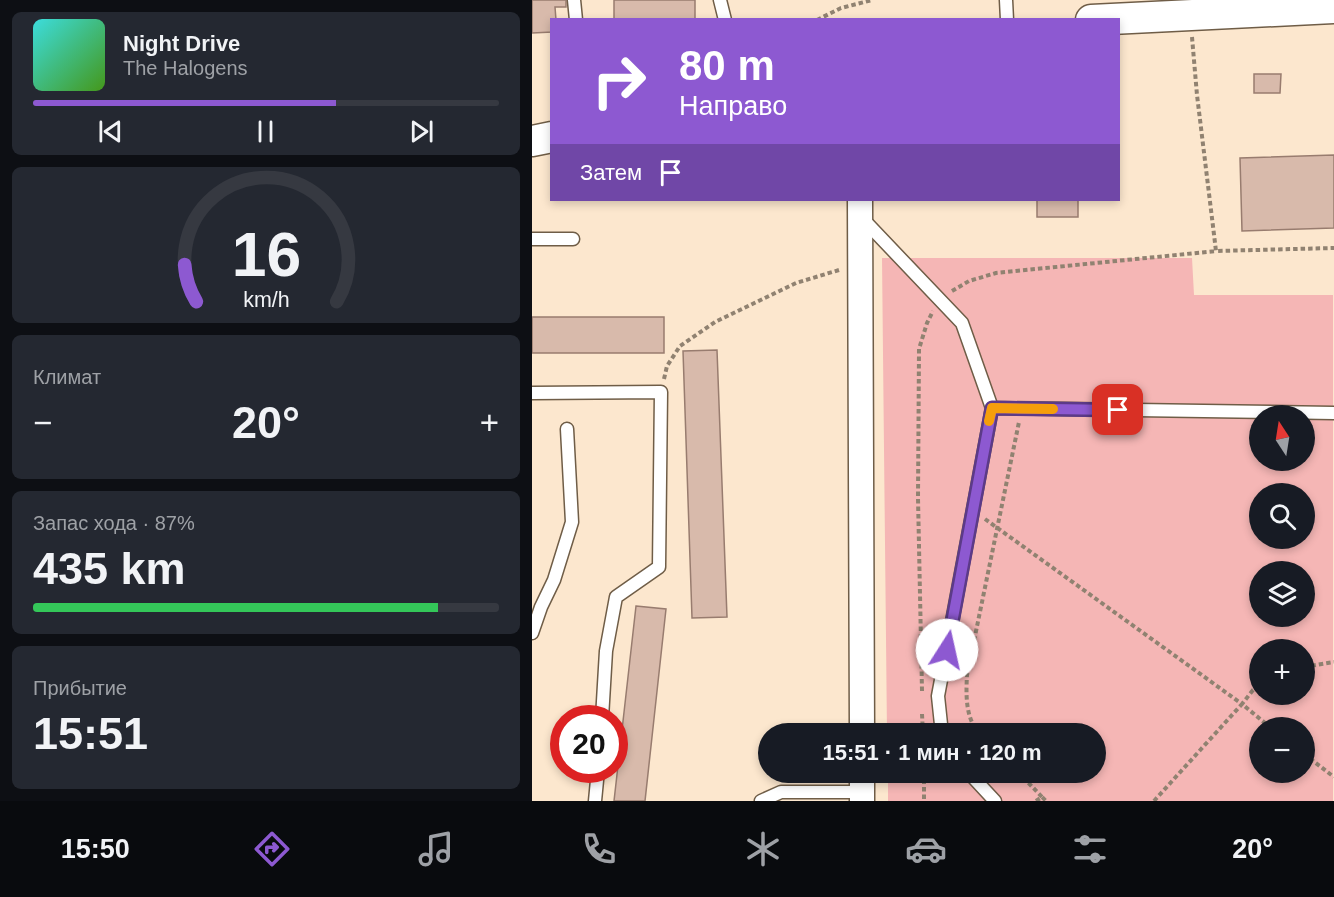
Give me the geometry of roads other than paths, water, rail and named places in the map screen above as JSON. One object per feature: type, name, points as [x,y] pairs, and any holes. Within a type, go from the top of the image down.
[{"type":"street","points":[[1107,18],[1156,12],[1190,15],[1333,8]]},
{"type":"street","points":[[532,141],[550,138]]},
{"type":"street","points":[[860,208],[862,723]]},
{"type":"lane","points":[[574,0],[576,18]]},
{"type":"lane","points":[[720,0],[724,18]]},
{"type":"lane","points":[[1006,0],[1006,18]]},
{"type":"lane","points":[[860,208],[962,323],[992,408],[938,696],[941,723]]},
{"type":"lane","points":[[532,238],[572,238]]},
{"type":"lane","points":[[532,393],[661,392],[659,567],[616,597],[606,651],[602,705]]},
{"type":"lane","points":[[992,408],[1333,413]]},
{"type":"lane","points":[[532,633],[554,580],[572,522],[567,429]]},
{"type":"lane","points":[[595,801],[597,783]]},
{"type":"lane","points":[[978,783],[995,801]]},
{"type":"lane","points":[[761,801],[781,792],[862,788]]}]
